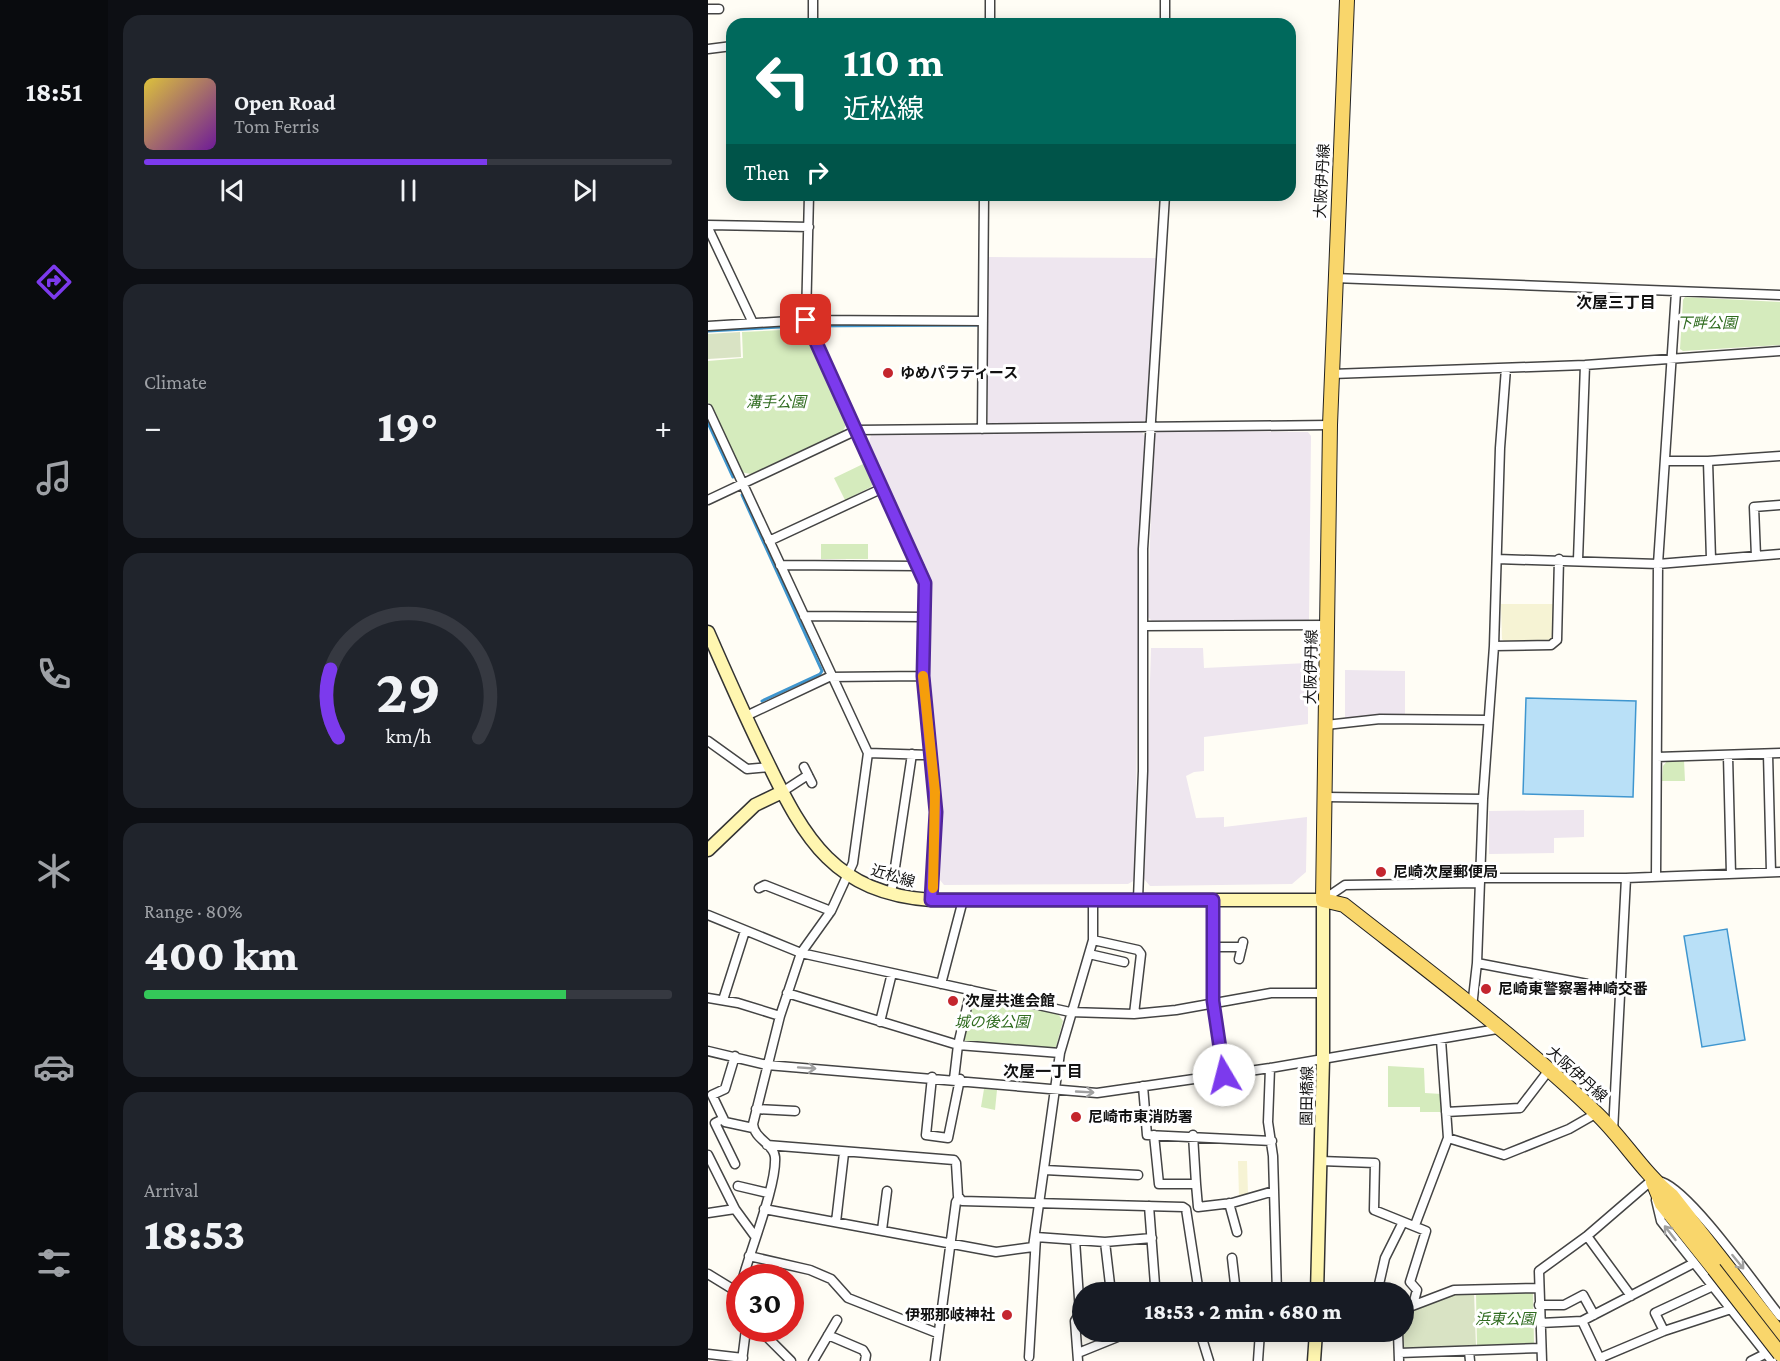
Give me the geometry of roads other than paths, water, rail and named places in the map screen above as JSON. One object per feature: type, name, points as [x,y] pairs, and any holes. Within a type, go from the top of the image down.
[{"type":"main road","name":"大阪伊丹線","points":[[1347,0],[1334,278],[1330,425],[1323,900],[1344,905],[1549,1070],[1597,1113],[1652,1180],[1662,1204],[1780,1334]]},
{"type":"main road","name":"大阪伊丹線","points":[[1719,1266],[1773,1354]]},
{"type":"street","points":[[813,0],[813,18]]},
{"type":"street","points":[[990,0],[990,18]]},
{"type":"street","points":[[1165,0],[1165,18]]},
{"type":"street","points":[[708,9],[719,9]]},
{"type":"street","points":[[708,49],[726,47]]},
{"type":"street","points":[[809,201],[806,320],[925,583],[923,676],[936,812],[931,900]]},
{"type":"street","points":[[982,429],[984,201]]},
{"type":"street","points":[[1138,899],[1143,771],[1143,549],[1165,201]]},
{"type":"street","points":[[753,323],[708,227],[809,227]]},
{"type":"street","points":[[1334,278],[1780,295]]},
{"type":"street","points":[[1656,877],[1658,564],[1676,292]]},
{"type":"street","points":[[708,326],[806,320],[983,321]]},
{"type":"street","points":[[1332,374],[1585,365],[1780,351]]},
{"type":"street","points":[[1578,560],[1585,365]]},
{"type":"street","points":[[1472,1007],[1477,963],[1483,799],[1494,646],[1506,368]]},
{"type":"street","points":[[708,410],[868,753],[853,863],[831,911],[801,953],[780,1016],[753,1128]]},
{"type":"street","points":[[708,500],[856,430],[1330,425]]},
{"type":"street","points":[[1666,461],[1780,456]]},
{"type":"street","points":[[1708,460],[1711,559]]},
{"type":"street","points":[[769,541],[883,488]]},
{"type":"street","points":[[1756,556],[1754,507],[1780,505]]},
{"type":"street","points":[[1497,559],[1559,559],[1658,564],[1780,554]]},
{"type":"street","points":[[1494,646],[1551,645],[1557,640],[1559,559]]},
{"type":"street","points":[[780,565],[919,566]]},
{"type":"street","points":[[804,616],[925,617]]},
{"type":"street","points":[[1143,626],[1328,625]]},
{"type":"street","name":"近松線","points":[[708,632],[782,792],[805,834],[831,862],[849,874],[891,894],[931,900],[1323,900]]},
{"type":"street","points":[[746,716],[833,677],[923,676]]},
{"type":"street","points":[[1326,725],[1380,719],[1488,720]]},
{"type":"street","points":[[708,741],[747,770],[770,767]]},
{"type":"street","points":[[868,753],[932,755]]},
{"type":"street","points":[[1657,757],[1780,753]]},
{"type":"street","points":[[891,894],[912,754]]},
{"type":"street","points":[[1323,900],[1344,885],[1776,872],[1768,754]]},
{"type":"street","points":[[1728,756],[1731,874]]},
{"type":"street","points":[[708,850],[755,805],[782,792],[808,775]]},
{"type":"street","points":[[1325,797],[1483,799]]},
{"type":"street","points":[[1613,1133],[1626,878]]},
{"type":"street","points":[[759,888],[765,885],[831,911]]},
{"type":"street","points":[[1029,1357],[1036,1237],[1060,1053],[1070,1012],[1093,940],[1093,899]]},
{"type":"street","points":[[941,984],[963,900]]},
{"type":"street","points":[[1213,900],[1213,1001],[1224,1075]]},
{"type":"street","name":"園田橋線","points":[[1317,1282],[1323,1059],[1323,900]]},
{"type":"street","points":[[708,915],[801,953],[1070,1012],[1134,1014],[1176,1010],[1213,1001],[1271,993],[1323,993]]},
{"type":"street","points":[[723,1000],[746,931]]},
{"type":"street","points":[[1093,940],[1138,950],[1141,954],[1134,1014]]},
{"type":"street","points":[[1213,946],[1242,944],[1239,959]]},
{"type":"street","points":[[1089,954],[1124,962]]},
{"type":"street","points":[[1477,963],[1619,990]]},
{"type":"street","points":[[880,1022],[892,973]]},
{"type":"street","points":[[932,1077],[926,1135],[948,1138],[957,1079],[958,1045],[971,990]]},
{"type":"street","points":[[787,993],[958,1045],[1060,1053]]},
{"type":"street","points":[[708,998],[780,1016]]},
{"type":"street","points":[[708,1051],[767,1065],[957,1079],[1097,1093],[1270,1068],[1497,1029]]},
{"type":"street","points":[[1415,1225],[1448,1138],[1441,1040]]},
{"type":"street","points":[[735,1056],[725,1089],[712,1095],[724,1122],[753,1128],[775,1158],[764,1209],[747,1264]]},
{"type":"street","points":[[1270,1068],[1268,1122],[1272,1141],[1276,1282]]},
{"type":"street","points":[[1446,1112],[1520,1108],[1549,1070]]},
{"type":"street","points":[[1143,1086],[1148,1135],[1193,1135],[1272,1141]]},
{"type":"street","points":[[756,1108],[795,1111]]},
{"type":"street","points":[[1448,1138],[1504,1155],[1569,1129],[1597,1113]]},
{"type":"street","points":[[723,1119],[715,1123],[735,1164]]},
{"type":"street","points":[[1154,1135],[1159,1184],[1196,1184]]},
{"type":"street","points":[[1193,1135],[1198,1207],[1229,1203],[1274,1191]]},
{"type":"street","points":[[767,1145],[844,1153],[867,1152],[954,1160],[959,1197],[956,1202],[935,1361]]},
{"type":"street","points":[[836,1222],[844,1153]]},
{"type":"street","points":[[708,1155],[735,1209],[754,1235]]},
{"type":"street","points":[[1321,1161],[1375,1163],[1374,1210],[1402,1224],[1415,1225],[1426,1231],[1410,1282]]},
{"type":"street","points":[[1045,1170],[1138,1175]]},
{"type":"street","points":[[1542,1361],[1539,1270],[1587,1236],[1652,1180]]},
{"type":"street","points":[[1652,1180],[1661,1221],[1731,1309],[1773,1354]]},
{"type":"street","points":[[1652,1180],[1671,1186],[1683,1194],[1780,1316]]},
{"type":"street","points":[[738,1186],[768,1193]]},
{"type":"street","points":[[882,1230],[887,1191]]},
{"type":"street","points":[[959,1197],[962,1201],[1186,1209],[1197,1282]]},
{"type":"street","points":[[1229,1203],[1236,1232]]},
{"type":"street","points":[[1149,1206],[1155,1282]]},
{"type":"street","points":[[708,1214],[735,1209]]},
{"type":"street","points":[[764,1209],[996,1252],[1033,1247],[1036,1237]]},
{"type":"street","points":[[1380,1282],[1385,1258],[1402,1224]]},
{"type":"street","points":[[1587,1236],[1631,1296]]},
{"type":"street","points":[[1036,1237],[1105,1242],[1152,1238]]},
{"type":"street","points":[[1075,1239],[1080,1313],[1075,1320],[1078,1357],[1103,1342]]},
{"type":"street","points":[[1105,1242],[1110,1282]]},
{"type":"street","points":[[749,1256],[810,1270],[831,1279],[848,1298],[937,1333]]},
{"type":"street","points":[[1232,1258],[1235,1282]]},
{"type":"street","points":[[1540,1323],[1582,1321],[1694,1263]]},
{"type":"street","points":[[708,1274],[726,1285]]},
{"type":"street","points":[[1414,1286],[1418,1290],[1414,1302]]},
{"type":"street","points":[[1664,1331],[1655,1313],[1713,1286]]},
{"type":"street","points":[[1414,1305],[1454,1290],[1538,1288]]},
{"type":"street","points":[[1539,1305],[1564,1305],[1583,1295],[1594,1315]]},
{"type":"street","points":[[1582,1321],[1601,1359],[1664,1331],[1731,1309]]},
{"type":"street","points":[[813,1361],[837,1320]]},
{"type":"street","points":[[828,1335],[863,1350],[866,1355],[865,1361]]},
{"type":"street","points":[[708,1354],[742,1360],[744,1342]]},
{"type":"street","points":[[775,1342],[791,1361]]},
{"type":"street","points":[[1203,1342],[1209,1361]]},
{"type":"street","points":[[1258,1361],[1259,1342]]},
{"type":"street","points":[[1314,1361],[1315,1342]]},
{"type":"street","points":[[1398,1342],[1399,1357],[1541,1348]]},
{"type":"street","points":[[1751,1361],[1773,1354],[1780,1346]]},
{"type":"street","points":[[1469,1351],[1470,1361]]},
{"type":"street","points":[[1772,1361],[1773,1354]]},
{"type":"water","points":[[1526,698],[1636,701],[1633,797],[1523,794]]},
{"type":"water","points":[[1727,929],[1745,1040],[1702,1047],[1684,936]]},
{"type":"waterway","points":[[708,331],[798,326],[981,325]]},
{"type":"waterway","points":[[708,423],[733,477]]},
{"type":"waterway","points":[[742,495],[822,671],[762,701]]},
{"type":"place","name":"ゆめパラティース","points":[[888,373]]},
{"type":"place","name":"尼崎次屋郵便局","points":[[1381,872]]},
{"type":"place","name":"尼崎東警察署神崎交番","points":[[1486,989]]},
{"type":"place","name":"次屋共進会館","points":[[953,1001]]},
{"type":"place","name":"尼崎市東消防署","points":[[1076,1117]]},
{"type":"place","name":"伊邪那岐神社","points":[[1007,1315]]},
{"type":"district","name":"次屋三丁目","points":[[1616,302]]},
{"type":"district","name":"次屋一丁目","points":[[1043,1071]]},
{"type":"park label","name":"下畔公園","points":[[1707,323]]},
{"type":"park label","name":"溝手公園","points":[[776,402]]},
{"type":"park label","name":"城の後公園","points":[[992,1022]]},
{"type":"park label","name":"浜東公園","points":[[1505,1319]]}]
